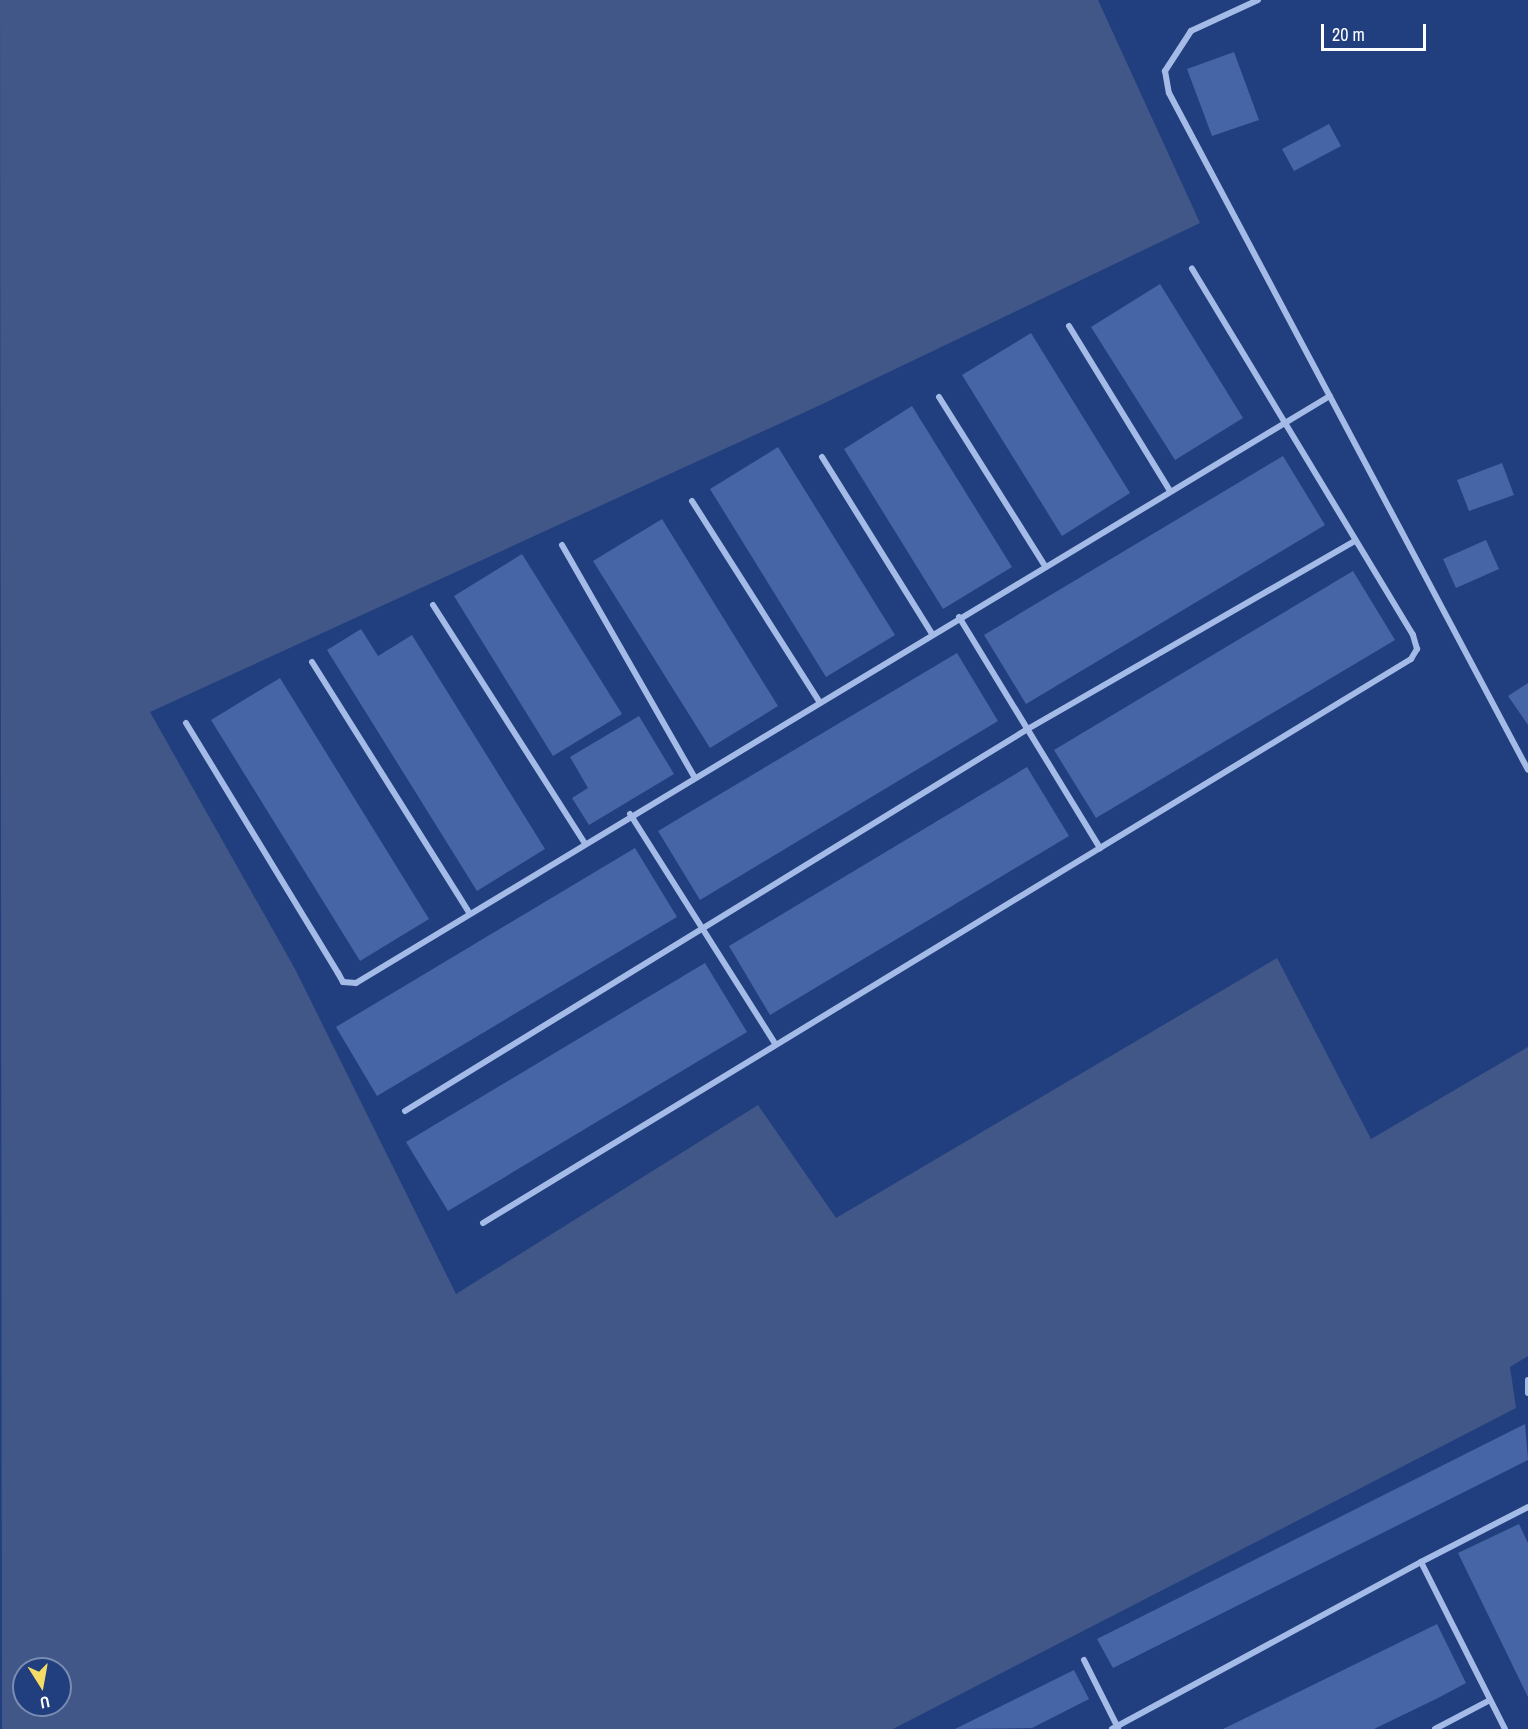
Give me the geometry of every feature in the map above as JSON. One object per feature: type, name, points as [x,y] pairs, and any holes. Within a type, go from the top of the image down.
[{"type":"street","points":[[1258,0],[1191,32],[1169,59],[1166,84],[1528,770]]},
{"type":"street","points":[[483,1223],[775,1043],[1411,659],[1417,650],[1413,635],[1355,541],[1287,421],[1192,268]]},
{"type":"street","points":[[1069,326],[1170,491]]},
{"type":"street","points":[[186,723],[344,982],[356,983],[468,911],[1330,396]]},
{"type":"street","points":[[939,397],[1045,566]]},
{"type":"street","points":[[822,457],[932,634]]},
{"type":"street","points":[[692,501],[819,701]]},
{"type":"street","points":[[405,1111],[1026,730],[1355,541]]},
{"type":"street","points":[[562,545],[694,776]]},
{"type":"street","points":[[433,605],[584,842]]},
{"type":"street","points":[[959,617],[1100,848]]},
{"type":"street","points":[[312,662],[468,911]]},
{"type":"street","points":[[630,814],[775,1043]]},
{"type":"street","points":[[1528,1380],[1528,1393]]},
{"type":"street","points":[[1084,1660],[1116,1728],[1421,1562],[1528,1507]]},
{"type":"street","points":[[1421,1562],[1505,1729]]},
{"type":"street","points":[[1435,1729],[1490,1700]]},
{"type":"water","points":[[0,0],[1098,0],[1200,223],[816,407],[150,712],[295,969],[456,1294],[758,1105],[836,1218],[1277,958],[1371,1139],[1528,1047],[1528,1356],[1510,1367],[1516,1408],[893,1729],[2,1729]]},
{"type":"building","points":[[1234,52],[1259,120],[1212,136],[1187,69]]},
{"type":"building","points":[[1329,124],[1341,146],[1294,171],[1282,149]]},
{"type":"building","points":[[1160,284],[1243,418],[1175,460],[1091,327]]},
{"type":"building","points":[[1031,333],[1130,493],[1062,536],[962,375]]},
{"type":"building","points":[[912,406],[1012,567],[943,609],[844,449]]},
{"type":"building","points":[[778,447],[895,635],[826,677],[710,489]]},
{"type":"building","points":[[1283,456],[1325,525],[1026,704],[984,635]]},
{"type":"building","points":[[1502,463],[1514,495],[1469,511],[1457,480]]},
{"type":"building","points":[[662,519],[778,706],[710,748],[593,561]]},
{"type":"building","points":[[1486,540],[1499,569],[1456,588],[1443,559]]},
{"type":"building","points":[[522,554],[622,714],[553,756],[454,596]]},
{"type":"building","points":[[1353,571],[1395,640],[1096,818],[1054,750]]},
{"type":"building","points":[[361,629],[378,656],[412,635],[545,849],[477,891],[327,650]]},
{"type":"building","points":[[957,653],[998,721],[700,900],[658,831]]},
{"type":"building","points":[[280,678],[429,919],[360,961],[211,720]]},
{"type":"building","points":[[1528,683],[1528,725],[1508,696]]},
{"type":"building","points":[[639,716],[674,774],[589,825],[572,798],[588,788],[570,757]]},
{"type":"building","points":[[1027,767],[1069,836],[770,1015],[729,946]]},
{"type":"building","points":[[635,848],[677,917],[377,1096],[336,1027]]},
{"type":"building","points":[[705,963],[747,1032],[448,1211],[406,1142]]},
{"type":"building","points":[[1525,1424],[1528,1460],[1113,1668],[1097,1639]]},
{"type":"building","points":[[1519,1524],[1528,1543],[1528,1697],[1458,1553]]},
{"type":"building","points":[[1437,1624],[1466,1683],[1438,1698],[1374,1729],[1223,1729]]},
{"type":"building","points":[[1074,1670],[1089,1699],[1032,1728],[955,1729]]}]
